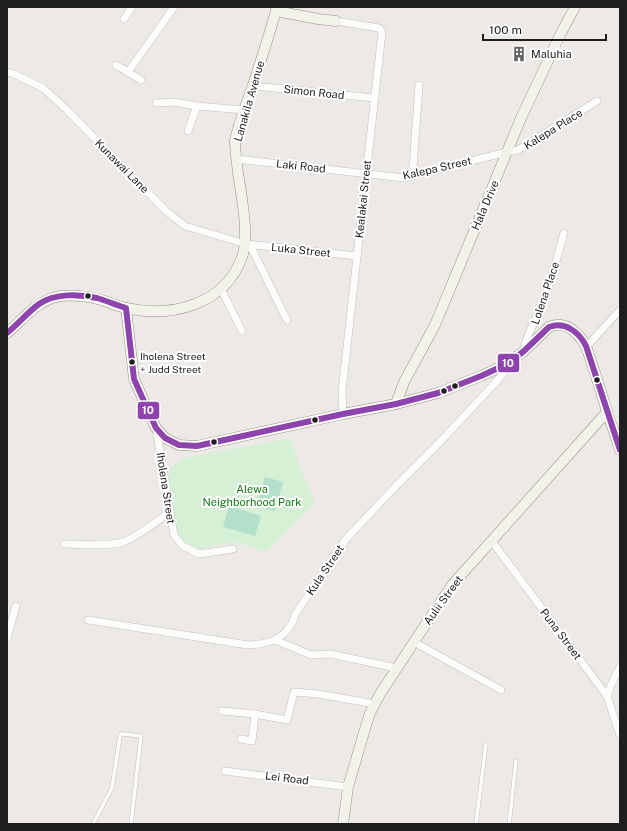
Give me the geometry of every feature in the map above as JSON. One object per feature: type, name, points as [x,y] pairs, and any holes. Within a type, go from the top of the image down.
[{"type":"street","points":[[124,19],[132,7]]},
{"type":"street","points":[[128,72],[174,7]]},
{"type":"street","name":"Hala Drive","points":[[396,404],[404,382],[435,325],[521,118],[560,35],[575,7]]},
{"type":"street","points":[[276,9],[318,19],[336,21]]},
{"type":"street","name":"Lanakila Avenue","points":[[248,245],[236,159],[235,139],[253,86],[276,9]]},
{"type":"street","name":"Kealakai Street","points":[[336,21],[379,28],[382,32],[342,391],[343,414]]},
{"type":"street","points":[[116,65],[141,80]]},
{"type":"street","name":"Kunawai Lane","points":[[7,72],[43,88],[66,109],[166,211],[185,226],[248,245]]},
{"type":"street","points":[[404,178],[413,168],[419,85]]},
{"type":"street","name":"Simon Road","points":[[253,86],[375,98]]},
{"type":"street","name":"Kalepa Place","points":[[507,152],[518,150],[597,101]]},
{"type":"street","points":[[156,103],[174,102],[197,106],[244,110]]},
{"type":"street","points":[[188,131],[197,106]]},
{"type":"street","name":"Kalepa Street","points":[[366,174],[404,178],[507,152]]},
{"type":"street","name":"Laki Road","points":[[236,159],[366,174]]},
{"type":"street","name":"Lolena Place","points":[[524,352],[526,342],[549,284],[564,233]]},
{"type":"street","points":[[7,333],[40,304],[61,296],[96,298],[126,308],[149,312],[175,310],[197,304],[206,300],[221,289],[236,270],[248,245]]},
{"type":"street","points":[[248,245],[287,320]]},
{"type":"street","name":"Luka Street","points":[[248,245],[357,256]]},
{"type":"street","points":[[221,289],[242,331]]},
{"type":"street","name":"Iholena Street","points":[[126,308],[134,379],[156,428],[174,535],[183,546],[199,554],[233,549]]},
{"type":"street","points":[[586,347],[620,310]]},
{"type":"street","points":[[156,428],[165,438],[179,445],[197,446],[396,404],[438,393],[507,364],[524,352],[553,325],[562,325],[577,333],[586,347],[620,450]]},
{"type":"street","name":"Kula Street","points":[[88,620],[248,645],[266,644],[275,640],[290,626],[296,613],[346,540],[497,381],[504,372],[507,364]]},
{"type":"street","name":"Aulii Street","points":[[343,824],[348,787],[370,713],[380,694],[452,585],[607,412]]},
{"type":"street","points":[[64,544],[104,544],[124,541],[141,532],[170,512]]},
{"type":"street","name":"Puna Street","points":[[491,540],[607,696],[620,735]]},
{"type":"street","points":[[7,638],[16,606]]},
{"type":"street","points":[[275,640],[310,655],[330,654],[397,668]]},
{"type":"street","points":[[414,642],[501,690]]},
{"type":"street","points":[[607,696],[610,685],[620,667]]},
{"type":"street","points":[[222,711],[255,714],[287,720],[294,692],[318,694],[375,704]]},
{"type":"street","points":[[241,739],[252,741],[255,714]]},
{"type":"street","name":"Lei Road","points":[[225,771],[348,787]]},
{"type":"lane","points":[[93,824],[112,788],[121,734],[141,736],[131,824]]},
{"type":"lane","points":[[476,824],[486,744]]},
{"type":"lane","points":[[509,824],[516,761]]},
{"type":"green space","name":"Alewa Neighborhood Park","points":[[290,438],[304,478],[315,503],[267,551],[234,542],[194,550],[178,539],[168,478],[170,471],[175,464],[184,458]]},
{"type":"green space","points":[[265,477],[283,482],[275,511],[256,506]]},
{"type":"green space","points":[[229,506],[261,516],[255,536],[223,527]]},
{"type":"transit line","name":"10","points":[[7,333],[39,304],[45,300],[60,296],[75,295],[97,298],[126,308],[134,379],[156,428],[165,438],[179,445],[197,446],[396,404],[438,393],[507,364],[524,351],[549,327],[561,325],[571,329],[580,336],[586,346],[620,450]]},
{"type":"place","name":"Maluhia","points":[[519,54]]},
{"type":"place","name":"Iholena Street + Judd Street","points":[[132,362]]}]
